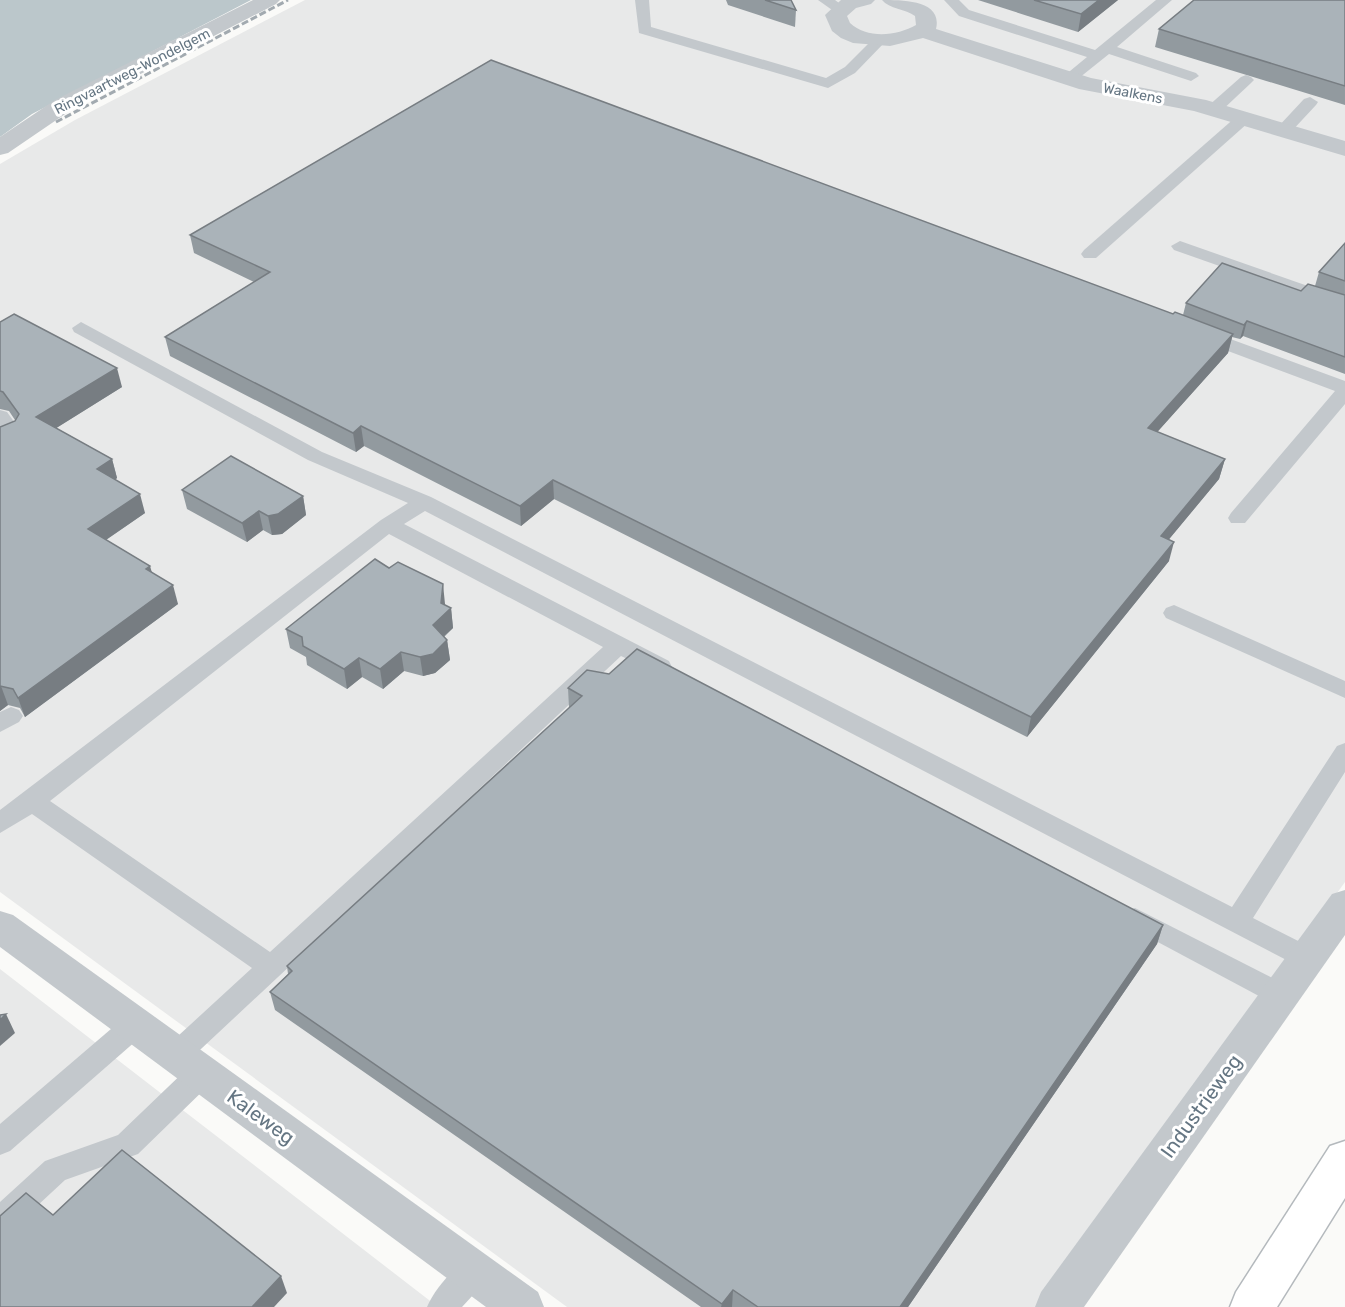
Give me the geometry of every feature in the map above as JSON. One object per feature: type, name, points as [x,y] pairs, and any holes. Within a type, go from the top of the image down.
[{"type":"highway","points":[[1252,1307],[1345,1160]]},
{"type":"street","name":"Ringvaartweg-Wondelgem","points":[[0,148],[63,105],[269,0]]},
{"type":"street","points":[[863,0],[833,4],[836,22],[842,29],[864,39],[879,41],[908,38],[922,31],[928,21],[925,14],[906,3],[893,0]]},
{"type":"street","name":"Waalkens","points":[[922,31],[1069,79],[1213,110],[1345,149]]},
{"type":"street","name":"Industrieweg","points":[[1058,1307],[1345,905]]},
{"type":"street","name":"Kaleweg","points":[[0,926],[522,1307]]},
{"type":"lane","points":[[642,0],[644,30],[828,83],[850,70],[879,41]]},
{"type":"lane","points":[[951,0],[964,14],[1191,76]]},
{"type":"lane","points":[[1069,79],[1165,0]]},
{"type":"lane","points":[[1213,110],[1246,80]]},
{"type":"lane","points":[[1283,131],[1310,102]]},
{"type":"lane","points":[[1090,254],[1243,119]]},
{"type":"lane","points":[[1180,246],[1345,305]]},
{"type":"lane","points":[[81,328],[315,456],[424,502],[1307,958]]},
{"type":"lane","points":[[1189,329],[1345,390],[1239,518]]},
{"type":"lane","points":[[0,416],[12,434],[0,442]]},
{"type":"lane","points":[[0,823],[32,801],[388,525],[424,502]]},
{"type":"lane","points":[[388,525],[682,678]]},
{"type":"lane","points":[[1174,613],[1345,690]]},
{"type":"lane","points":[[0,1221],[55,1170],[128,1145],[189,1064],[272,968],[619,645]]},
{"type":"lane","points":[[1236,922],[1345,752]]},
{"type":"lane","points":[[32,801],[272,968]]},
{"type":"lane","points":[[1113,906],[1281,994]]},
{"type":"lane","points":[[0,1142],[135,1025]]},
{"type":"lane","points":[[442,1307],[474,1272]]},
{"type":"shaded area","points":[[0,0],[251,0],[32,114],[0,137]]},
{"type":"shaded area","points":[[305,0],[1345,0],[1345,882],[1039,1307],[567,1307],[0,892],[0,164],[75,120]]},
{"type":"shaded area","points":[[0,969],[193,1118],[438,1307],[0,1307]]},
{"type":"building","points":[[765,0],[791,0],[796,10]]},
{"type":"building","points":[[1034,0],[1099,0],[1081,14]]},
{"type":"building","points":[[1194,0],[1345,0],[1345,86],[1159,29]]},
{"type":"building","points":[[491,60],[1173,314],[1175,312],[1233,334],[1148,428],[1225,459],[1161,536],[1174,542],[1031,717],[553,480],[520,506],[361,426],[353,433],[165,337],[270,272],[190,235]]},
{"type":"building","points":[[1345,243],[1345,281],[1319,272]]},
{"type":"building","points":[[1222,263],[1301,291],[1308,284],[1345,295],[1345,357],[1247,321],[1244,325],[1186,303]]},
{"type":"building","points":[[14,314],[117,368],[36,417],[112,459],[97,469],[140,494],[88,529],[150,566],[146,569],[173,585],[18,698],[13,689],[0,686],[0,427],[15,421],[19,414],[0,391],[0,322]]},
{"type":"building","points":[[231,456],[303,496],[278,514],[268,516],[259,511],[242,523],[182,490]]},
{"type":"building","points":[[375,559],[389,568],[398,562],[443,584],[441,603],[451,608],[433,625],[447,640],[433,654],[420,657],[401,652],[380,669],[359,658],[344,669],[303,646],[302,637],[286,629]]},
{"type":"building","points":[[637,649],[1163,925],[900,1307],[758,1307],[733,1290],[722,1304],[270,992],[292,971],[287,966],[582,696],[568,688],[587,670],[609,674]]},
{"type":"building","points":[[122,1150],[281,1276],[252,1307],[0,1307],[0,1216],[26,1193],[53,1215]]},
{"type":"railway","points":[[56,122],[288,0]]}]
